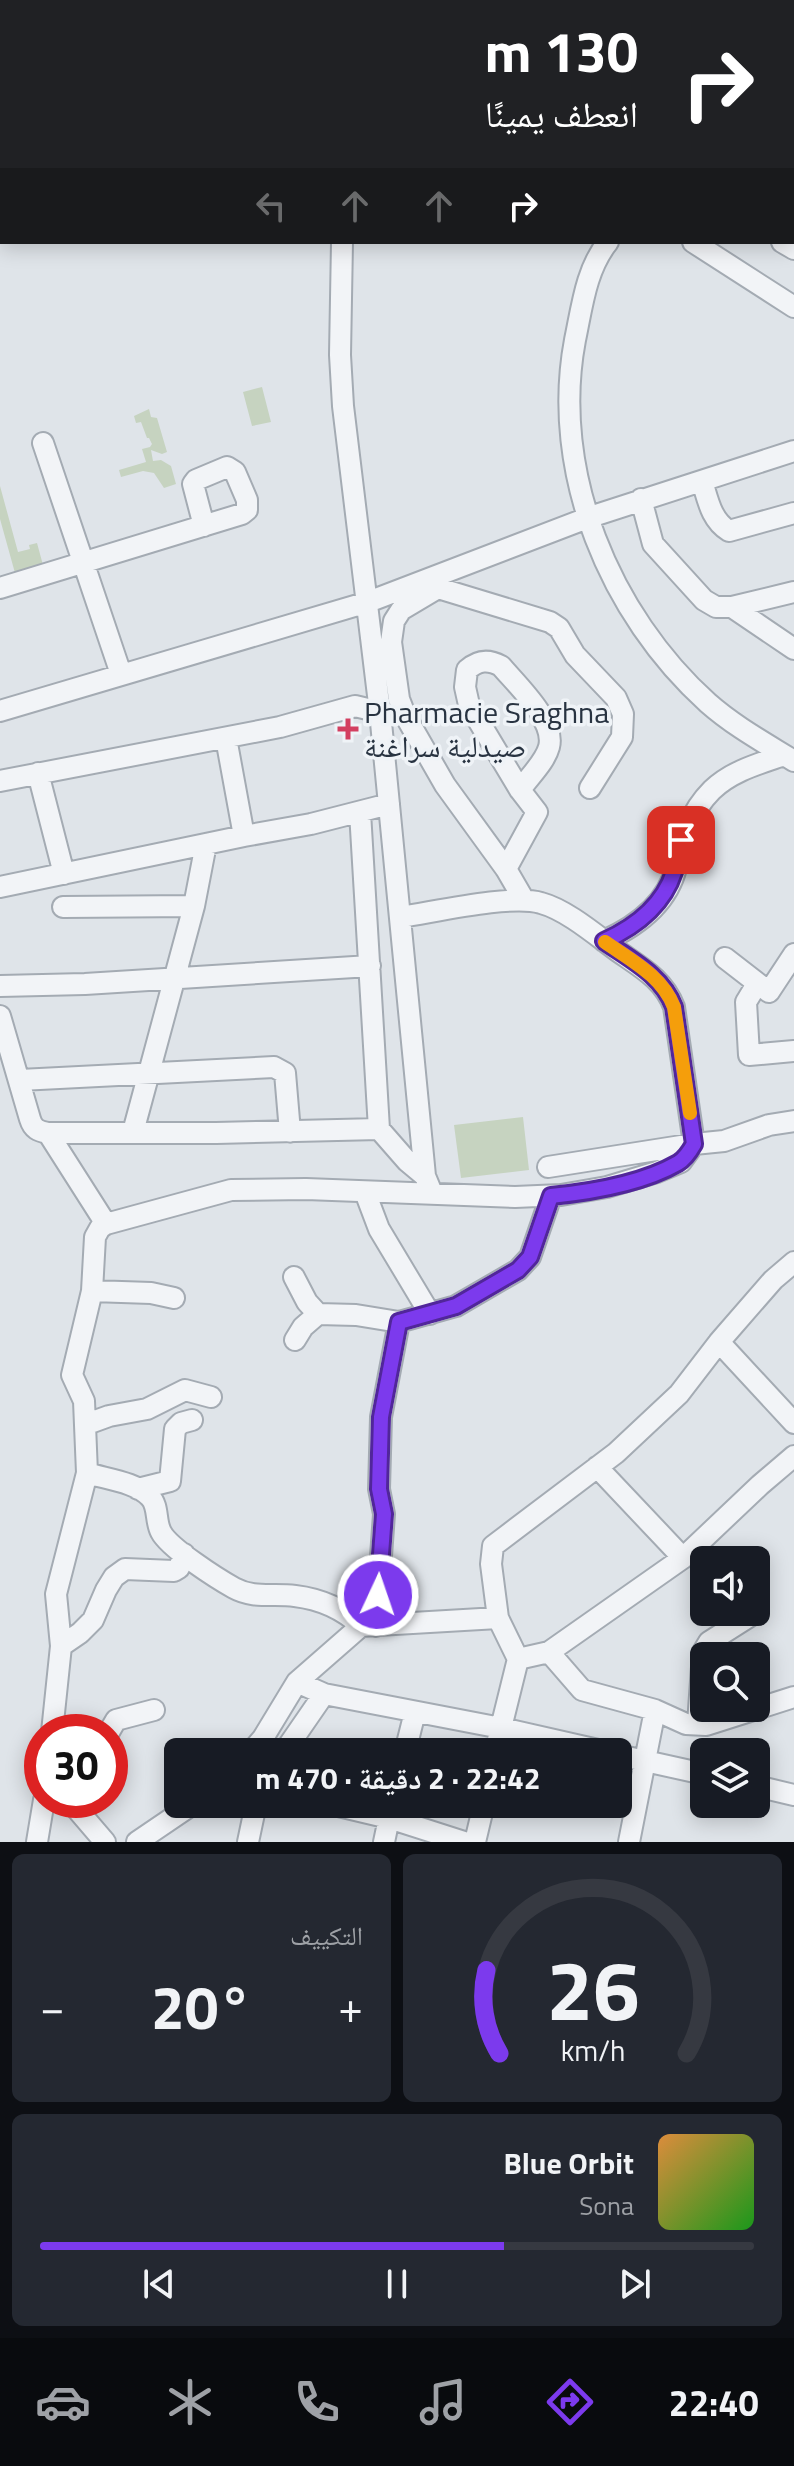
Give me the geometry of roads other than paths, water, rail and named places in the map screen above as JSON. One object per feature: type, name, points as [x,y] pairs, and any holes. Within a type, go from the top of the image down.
[{"type":"street","points":[[342,244],[340,325],[343,406],[368,602],[429,1185]]},
{"type":"street","points":[[606,244],[599,253],[583,299],[573,351],[569,396],[570,431],[582,493],[609,574],[641,627],[699,694],[722,715],[789,758]]},
{"type":"street","points":[[696,244],[794,307]]},
{"type":"street","points":[[43,443],[121,674]]},
{"type":"street","points":[[0,711],[368,602],[590,517],[794,451]]},
{"type":"street","points":[[702,481],[713,516],[719,525],[729,531],[794,513]]},
{"type":"street","points":[[641,499],[653,544],[704,600],[716,607],[732,607],[794,592]]},
{"type":"street","points":[[0,588],[204,526]]},
{"type":"street","points":[[524,900],[506,869],[445,785],[402,709],[396,688],[391,642],[394,621],[401,610],[438,588],[540,618],[559,628],[575,655],[616,698],[623,714],[622,737],[590,788]]},
{"type":"street","points":[[732,607],[794,649]]},
{"type":"street","points":[[506,869],[537,812],[520,790],[469,705],[466,696],[467,670],[480,661],[495,662],[501,666],[548,727],[550,740],[547,752],[520,790]]},
{"type":"street","points":[[0,781],[280,727],[355,706],[380,712]]},
{"type":"street","points":[[226,738],[244,836]]},
{"type":"street","points":[[604,941],[626,931],[658,902],[675,869],[686,827],[712,790],[736,772],[789,758]]},
{"type":"street","points":[[38,773],[64,874]]},
{"type":"street","points":[[0,887],[311,824],[389,804]]},
{"type":"street","points":[[360,812],[379,1129],[429,1185]]},
{"type":"street","points":[[133,1132],[194,906],[206,844]]},
{"type":"street","points":[[54,1714],[61,1646],[56,1594],[87,1473],[84,1401],[72,1375],[92,1291],[95,1237],[100,1228],[231,1190],[365,1192],[429,1185],[515,1197],[551,1196],[607,1187],[657,1172],[681,1162],[694,1144],[674,1007],[671,997],[655,977],[550,906],[524,900],[401,917]]},
{"type":"street","points":[[63,907],[194,906]]},
{"type":"street","points":[[725,958],[769,992],[794,954]]},
{"type":"street","points":[[0,986],[85,984],[370,966]]},
{"type":"street","points":[[757,984],[746,1002],[749,1055],[794,1051]]},
{"type":"street","points":[[0,1016],[33,1127],[48,1133],[379,1129]]},
{"type":"street","points":[[20,1080],[274,1067],[282,1069],[287,1081],[290,1132]]},
{"type":"street","points":[[548,1167],[724,1141],[769,1125],[794,1121]]},
{"type":"street","points":[[48,1133],[106,1224]]},
{"type":"street","points":[[365,1192],[379,1229],[430,1314]]},
{"type":"street","points":[[295,1340],[303,1327],[318,1314],[356,1315],[399,1322],[456,1306],[526,1263],[551,1196]]},
{"type":"street","points":[[498,1738],[518,1659],[498,1618],[491,1564],[493,1546],[616,1453],[679,1394],[773,1280],[794,1262]]},
{"type":"street","points":[[294,1277],[307,1302],[318,1314]]},
{"type":"street","points":[[92,1291],[151,1293],[174,1298]]},
{"type":"street","points":[[263,1738],[297,1682],[369,1626],[384,1514],[379,1489],[381,1417],[399,1322]]},
{"type":"street","points":[[719,1342],[794,1423]]},
{"type":"street","points":[[87,1424],[109,1416],[147,1409],[185,1390],[211,1397]]},
{"type":"street","points":[[138,1489],[170,1481],[175,1429],[181,1423],[192,1420]]},
{"type":"street","points":[[518,1659],[549,1652],[683,1558],[794,1456]]},
{"type":"street","points":[[597,1467],[683,1558]]},
{"type":"street","points":[[87,1473],[138,1489],[151,1498],[166,1540],[246,1594],[294,1596],[321,1602],[369,1626],[498,1618]]},
{"type":"street","points":[[61,1646],[93,1620],[114,1577],[125,1569],[174,1571],[179,1568],[184,1554]]},
{"type":"street","points":[[698,1724],[703,1652],[709,1642],[734,1626]]},
{"type":"street","points":[[549,1652],[582,1690],[655,1710],[686,1724],[717,1723],[794,1697]]},
{"type":"street","points":[[297,1682],[324,1694],[545,1738]]},
{"type":"street","points":[[294,1738],[324,1694]]},
{"type":"street","points":[[128,1717],[154,1710]]},
{"type":"street","points":[[629,1842],[655,1710]]},
{"type":"street","points":[[408,1738],[415,1712]]},
{"type":"street","points":[[632,1758],[690,1771]]},
{"type":"street","points":[[770,1789],[794,1795]]},
{"type":"street","points":[[37,1842],[41,1818]]},
{"type":"street","points":[[84,1818],[105,1842]]},
{"type":"street","points":[[137,1842],[172,1818]]},
{"type":"street","points":[[248,1842],[253,1818]]},
{"type":"street","points":[[384,1842],[389,1818]]},
{"type":"street","points":[[407,1818],[464,1842]]},
{"type":"street","points":[[475,1842],[481,1818]]},
{"type":"place","name":"Pharmacie Sraghna صيدلية سراغنة","points":[[348,729]]}]
